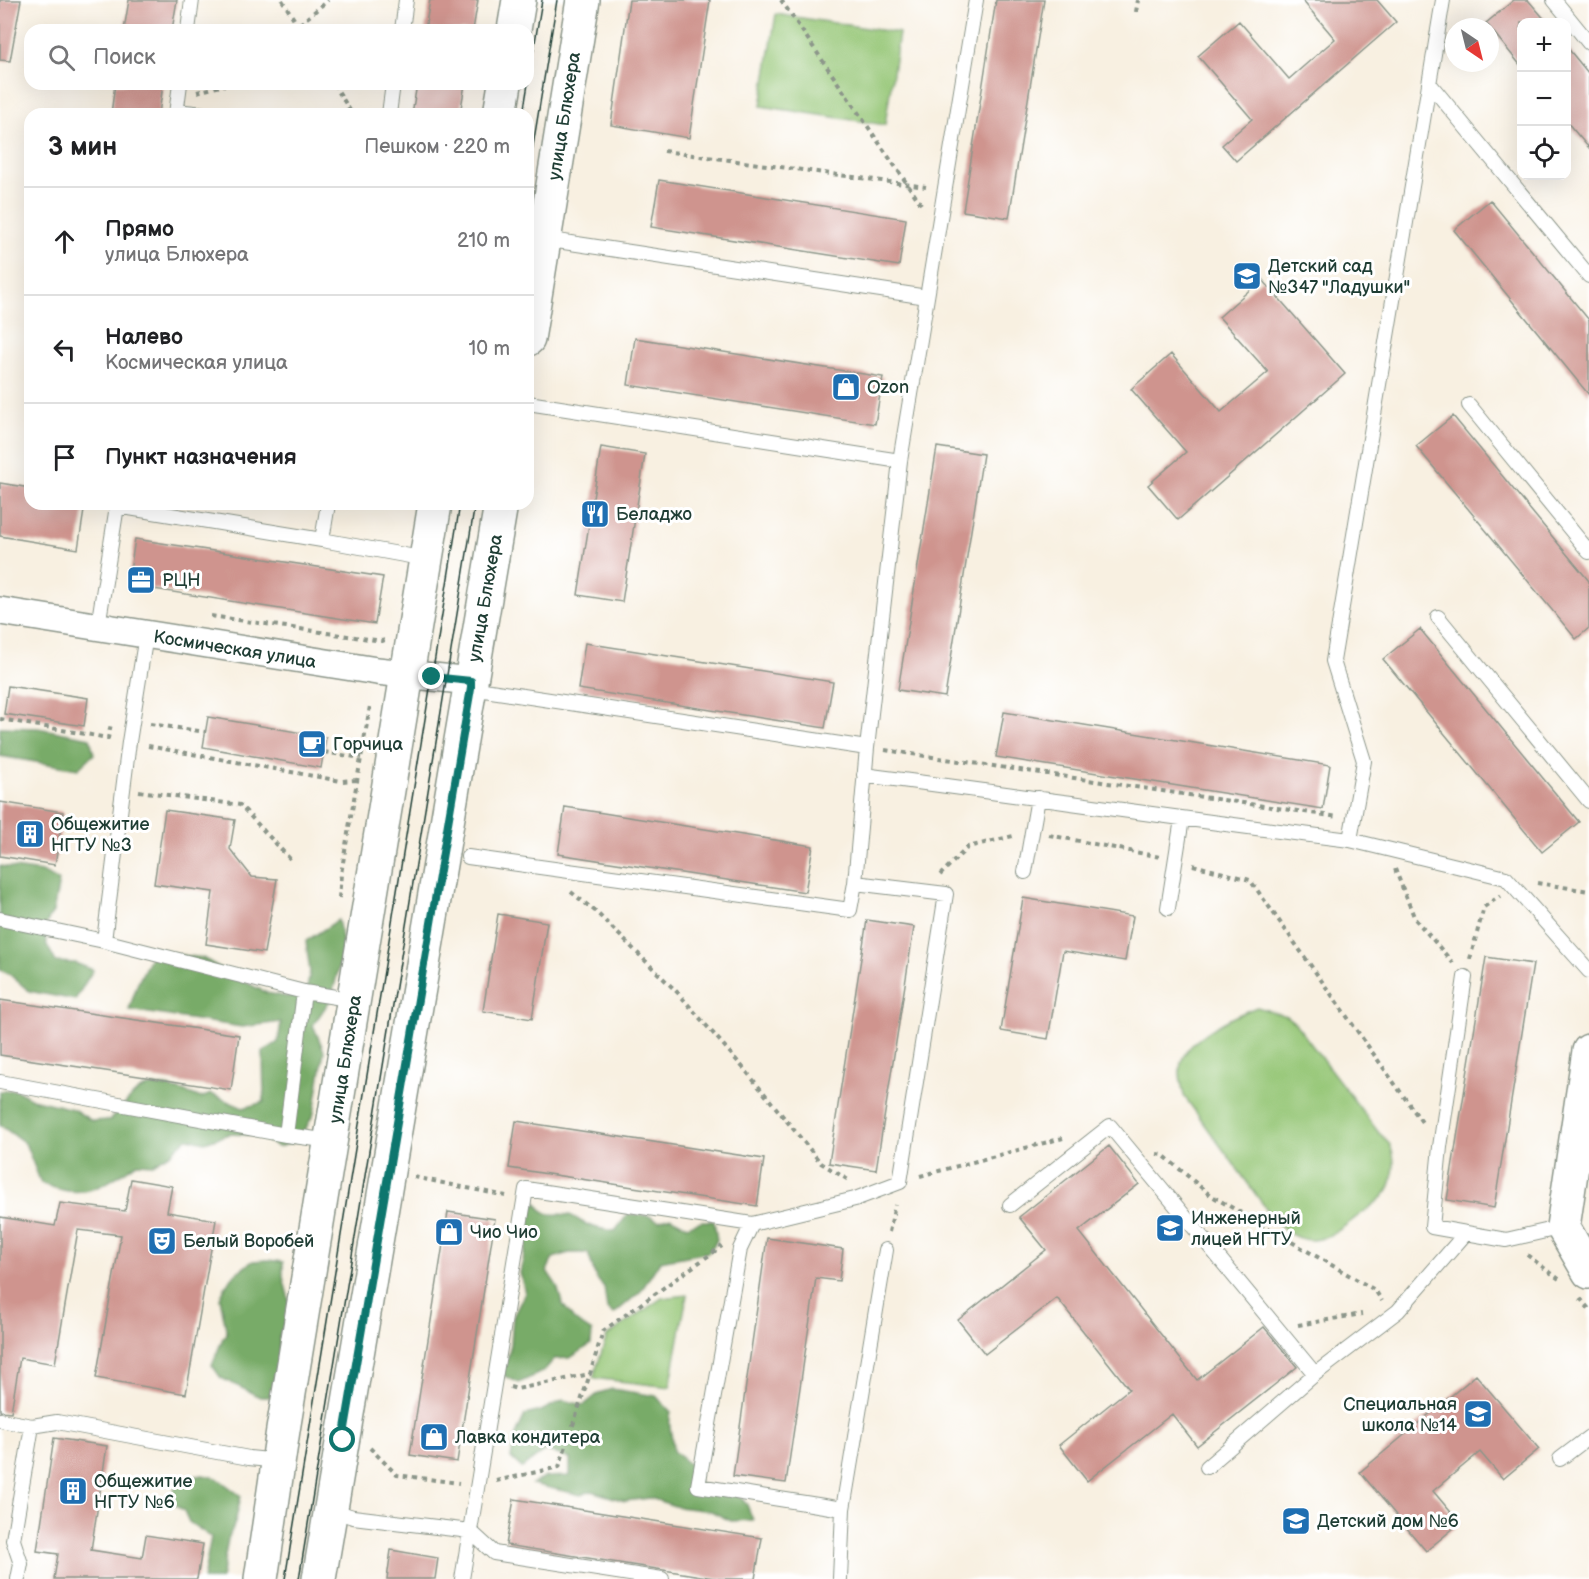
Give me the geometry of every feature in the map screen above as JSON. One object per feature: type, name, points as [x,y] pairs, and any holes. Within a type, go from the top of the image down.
[{"type":"street","points":[[515,24],[519,0]]},
{"type":"street","name":"улица Блюхера","points":[[534,302],[583,0]]},
{"type":"street","points":[[501,108],[504,90]]},
{"type":"street","name":"улица Блюхера","points":[[261,1579],[434,510]]},
{"type":"street","name":"улица Блюхера","points":[[319,1579],[500,510]]},
{"type":"street","name":"Космическая улица","points":[[0,611],[471,684]]},
{"type":"street","points":[[1576,1283],[1563,1227],[1589,1051]]},
{"type":"lane","points":[[189,24],[192,0]]},
{"type":"lane","points":[[403,24],[406,0]]},
{"type":"lane","points":[[468,857],[850,910],[855,883],[864,775],[900,461],[976,0]]},
{"type":"lane","points":[[1350,840],[1364,761],[1333,661],[1443,0]]},
{"type":"lane","points":[[1554,0],[1589,43]]},
{"type":"lane","points":[[1430,83],[1589,276]]},
{"type":"lane","points":[[177,108],[179,90]]},
{"type":"lane","points":[[390,108],[392,90]]},
{"type":"lane","points":[[544,239],[927,297]]},
{"type":"lane","points":[[534,404],[900,461]]},
{"type":"lane","points":[[1469,405],[1589,552]]},
{"type":"lane","points":[[98,626],[116,510]]},
{"type":"lane","points":[[146,510],[426,559]]},
{"type":"lane","points":[[322,540],[327,510]]},
{"type":"lane","points":[[1438,617],[1589,801]]},
{"type":"lane","points":[[104,940],[129,742],[146,634]]},
{"type":"lane","points":[[471,684],[867,748]]},
{"type":"lane","points":[[864,775],[1350,840],[1386,849],[1510,883],[1589,971]]},
{"type":"lane","points":[[1025,872],[1038,798]]},
{"type":"lane","points":[[1168,908],[1182,819]]},
{"type":"lane","points":[[462,1579],[526,1189],[752,1224],[855,1199],[900,1182],[946,894],[855,883]]},
{"type":"lane","points":[[0,920],[104,940],[304,992],[355,1000]]},
{"type":"lane","points":[[1466,977],[1440,1147],[1432,1227],[1506,1240],[1563,1227]]},
{"type":"lane","points":[[286,1135],[304,992]]},
{"type":"lane","points":[[0,1082],[286,1135],[331,1141]]},
{"type":"lane","points":[[1010,1205],[1110,1126],[1315,1374]]},
{"type":"lane","points":[[752,1224],[740,1249],[698,1486],[843,1509]]},
{"type":"lane","points":[[1207,1467],[1315,1374],[1392,1316],[1466,1233]]},
{"type":"lane","points":[[840,1579],[843,1509],[886,1250]]},
{"type":"lane","points":[[0,1420],[32,1426],[57,1422],[249,1458],[279,1461]]},
{"type":"lane","points":[[18,1579],[21,1564],[13,1540],[32,1426]]},
{"type":"lane","points":[[1560,1459],[1589,1437]]},
{"type":"lane","points":[[331,1510],[353,1517],[470,1531],[494,1553],[662,1579]]},
{"type":"path","points":[[282,0],[297,24]]},
{"type":"path","points":[[304,24],[328,0]]},
{"type":"path","points":[[781,0],[938,230]]},
{"type":"path","points":[[1136,12],[1138,0]]},
{"type":"path","points":[[338,90],[348,108]]},
{"type":"path","points":[[664,152],[945,189]]},
{"type":"path","points":[[208,616],[382,641],[393,637]]},
{"type":"path","points":[[108,738],[112,718],[206,732]]},
{"type":"path","points":[[0,719],[341,781],[357,780]]},
{"type":"path","points":[[867,748],[1353,819]]},
{"type":"path","points":[[324,752],[361,758]]},
{"type":"path","points":[[124,789],[240,805],[291,860]]},
{"type":"path","points":[[925,890],[968,847],[1033,832],[1177,861],[1250,880],[1440,1147]]},
{"type":"path","points":[[1386,849],[1415,919],[1466,977]]},
{"type":"path","points":[[543,868],[595,911],[678,993],[822,1163],[869,1194]]},
{"type":"path","points":[[1466,977],[1484,907],[1510,883],[1589,891]]},
{"type":"path","points":[[886,1250],[900,1182],[1065,1138]]},
{"type":"path","points":[[1127,1146],[1162,1155],[1210,1195],[1375,1290],[1392,1316]]},
{"type":"path","points":[[414,1177],[524,1200]]},
{"type":"path","points":[[494,1385],[518,1389],[590,1374],[603,1331],[752,1224]]},
{"type":"path","points":[[1506,1240],[1576,1283],[1589,1309]]},
{"type":"path","points":[[1277,1328],[1376,1312],[1392,1316]]},
{"type":"green space","points":[[776,14],[899,33],[885,125],[761,106]]},
{"type":"green space","points":[[0,727],[38,728],[90,738],[94,754],[78,769],[0,756]]},
{"type":"green space","points":[[0,866],[42,872],[59,881],[53,912],[43,929],[47,945],[56,962],[75,963],[93,970],[75,1000],[29,991],[9,974],[0,970]]},
{"type":"green space","points":[[338,920],[344,947],[331,999],[313,1025],[324,1051],[314,1113],[299,1141],[278,1147],[256,1135],[229,1134],[205,1142],[187,1138],[170,1154],[153,1164],[137,1163],[103,1185],[92,1189],[69,1191],[41,1183],[25,1143],[0,1125],[0,1091],[16,1090],[32,1099],[73,1109],[92,1121],[110,1120],[137,1092],[151,1086],[186,1092],[201,1098],[211,1094],[243,1108],[264,1102],[263,1052],[278,1042],[281,1022],[242,1027],[129,1010],[137,985],[153,951],[203,958],[267,993],[288,997],[307,989],[310,972],[306,941]]},
{"type":"green space","points":[[1257,1007],[1286,1016],[1295,1023],[1392,1149],[1394,1171],[1387,1191],[1343,1228],[1319,1239],[1307,1240],[1297,1237],[1276,1222],[1184,1096],[1180,1067],[1185,1054],[1192,1045],[1213,1029]]},
{"type":"green space","points":[[536,1202],[547,1213],[573,1216],[590,1226],[611,1231],[615,1231],[628,1214],[649,1216],[659,1221],[670,1217],[687,1226],[702,1221],[714,1221],[717,1240],[709,1252],[660,1261],[641,1291],[614,1314],[607,1309],[604,1287],[596,1278],[588,1253],[569,1253],[553,1258],[547,1271],[557,1286],[562,1303],[574,1320],[592,1332],[591,1344],[570,1358],[554,1359],[544,1371],[519,1383],[503,1375],[511,1344],[513,1317],[525,1293],[520,1273],[526,1247],[526,1226]]},
{"type":"green space","points":[[253,1261],[283,1262],[283,1277],[291,1307],[279,1338],[279,1359],[272,1397],[260,1397],[221,1378],[212,1365],[223,1338],[227,1334],[220,1298],[226,1285],[236,1273]]},
{"type":"green space","points":[[687,1295],[670,1387],[593,1378],[607,1336],[662,1298]]},
{"type":"green space","points":[[612,1389],[656,1396],[671,1412],[673,1451],[690,1465],[693,1476],[703,1485],[738,1494],[747,1505],[753,1520],[731,1521],[711,1511],[678,1507],[650,1498],[625,1501],[591,1491],[581,1495],[532,1484],[545,1477],[570,1476],[570,1459],[546,1450],[522,1468],[511,1458],[514,1439],[525,1415],[541,1411],[563,1400],[584,1405],[599,1393]]},
{"type":"green space","points":[[203,1475],[217,1478],[241,1496],[235,1523],[228,1539],[221,1579],[203,1579],[211,1537],[189,1522],[184,1511],[172,1502],[175,1485],[189,1477]]},
{"type":"building","points":[[0,0],[21,0],[10,61],[0,60]]},
{"type":"building","points":[[129,0],[177,0],[173,24],[125,24]]},
{"type":"building","points":[[430,0],[478,0],[474,24],[426,24]]},
{"type":"building","points":[[629,0],[710,0],[689,138],[611,125]]},
{"type":"building","points":[[996,0],[1044,0],[1009,218],[963,211]]},
{"type":"building","points":[[1302,0],[1377,0],[1396,22],[1236,161],[1222,145],[1252,119],[1198,56],[1239,21],[1289,79],[1335,39]]},
{"type":"building","points":[[1514,0],[1528,0],[1544,18],[1517,18],[1517,61],[1499,39],[1499,18],[1492,18]]},
{"type":"building","points":[[1571,52],[1589,74],[1589,148],[1571,127]]},
{"type":"building","points":[[114,90],[162,90],[160,108],[112,108]]},
{"type":"building","points":[[416,90],[464,90],[461,108],[413,108]]},
{"type":"building","points":[[659,180],[906,219],[899,266],[651,227]]},
{"type":"building","points":[[1490,200],[1589,320],[1589,395],[1454,230]]},
{"type":"building","points":[[1262,279],[1345,374],[1178,520],[1148,485],[1186,452],[1131,389],[1171,354],[1221,412],[1268,372],[1219,317]]},
{"type":"building","points":[[635,338],[883,377],[875,424],[628,385]]},
{"type":"building","points":[[1453,416],[1589,581],[1589,628],[1576,639],[1416,446]]},
{"type":"building","points":[[601,447],[645,454],[622,602],[578,595]]},
{"type":"building","points":[[937,447],[983,454],[945,697],[898,690]]},
{"type":"building","points":[[0,483],[24,487],[24,510],[84,510],[78,549],[0,536]]},
{"type":"building","points":[[135,539],[383,577],[375,624],[128,585]]},
{"type":"building","points":[[1420,629],[1579,822],[1542,852],[1383,659]]},
{"type":"building","points":[[585,643],[833,682],[825,728],[578,689]]},
{"type":"building","points":[[8,686],[88,698],[84,726],[4,714]]},
{"type":"building","points":[[1004,712],[1330,765],[1323,809],[996,757]]},
{"type":"building","points":[[208,717],[326,737],[321,768],[203,747]]},
{"type":"building","name":"Общежитие НГТУ №3","points":[[0,802],[63,812],[55,865],[0,856]]},
{"type":"building","points":[[565,807],[813,846],[805,892],[558,854]]},
{"type":"building","points":[[165,810],[235,820],[230,849],[252,877],[277,879],[264,953],[206,944],[213,892],[154,884]]},
{"type":"building","points":[[1023,898],[1133,916],[1125,961],[1063,951],[1048,1039],[1001,1031]]},
{"type":"building","points":[[498,914],[547,922],[532,1019],[483,1011]]},
{"type":"building","points":[[867,920],[914,927],[876,1170],[829,1163]]},
{"type":"building","points":[[1486,957],[1533,964],[1494,1208],[1447,1200]]},
{"type":"building","points":[[0,1000],[239,1035],[231,1090],[0,1055]]},
{"type":"building","points":[[516,1121],[764,1159],[757,1206],[509,1168]]},
{"type":"building","points":[[1109,1146],[1139,1184],[1079,1231],[1197,1380],[1264,1327],[1297,1367],[1197,1446],[1172,1414],[1087,1481],[1059,1445],[1129,1389],[1057,1298],[985,1354],[958,1320],[1046,1250],[1019,1217]]},
{"type":"building","points":[[131,1179],[172,1186],[167,1212],[216,1220],[186,1394],[96,1378],[121,1235],[78,1230],[55,1364],[20,1358],[11,1412],[0,1411],[0,1217],[55,1226],[60,1203],[125,1211]]},
{"type":"building","points":[[448,1212],[495,1219],[457,1462],[410,1455]]},
{"type":"building","points":[[767,1238],[843,1249],[839,1281],[816,1278],[786,1483],[733,1476]]},
{"type":"building","points":[[1476,1375],[1539,1449],[1503,1479],[1480,1452],[1433,1491],[1460,1523],[1426,1551],[1360,1472]]},
{"type":"building","name":"Общежитие НГТУ №6","points":[[54,1438],[107,1446],[91,1550],[142,1558],[146,1535],[203,1544],[197,1579],[54,1579],[58,1554],[37,1551]]},
{"type":"building","points":[[514,1499],[762,1538],[755,1579],[720,1579],[506,1545]]},
{"type":"building","points":[[391,1550],[438,1558],[435,1579],[387,1579]]},
{"type":"tram line","points":[[534,48],[542,0]]},
{"type":"tram line","points":[[534,140],[557,0]]},
{"type":"tram line","points":[[524,108],[527,90]]},
{"type":"tram line","points":[[285,1579],[459,510]]},
{"type":"tram line","points":[[299,1579],[474,510]]},
{"type":"place","name":"Детский сад №347 \"Ладушки\"","points":[[1247,276]]},
{"type":"place","name":"Ozon","points":[[846,387]]},
{"type":"place","name":"Беладжо","points":[[595,514]]},
{"type":"place","name":"РЦН","points":[[141,580]]},
{"type":"place","name":"Горчица","points":[[312,744]]},
{"type":"place","name":"Общежитие НГТУ №3","points":[[30,834]]},
{"type":"place","name":"Инженерный лицей НГТУ","points":[[1170,1228]]},
{"type":"place","name":"Чио Чио","points":[[449,1232]]},
{"type":"place","name":"Белый Воробей","points":[[162,1241]]},
{"type":"place","name":"Специальная школа №14","points":[[1478,1414]]},
{"type":"place","name":"Лавка кондитера","points":[[434,1437]]},
{"type":"place","name":"Общежитие НГТУ №6","points":[[73,1491]]},
{"type":"place","name":"Детский дом №6","points":[[1296,1521]]},
{"type":"route","points":[[343,1440],[471,688],[471,681],[432,677]]}]
